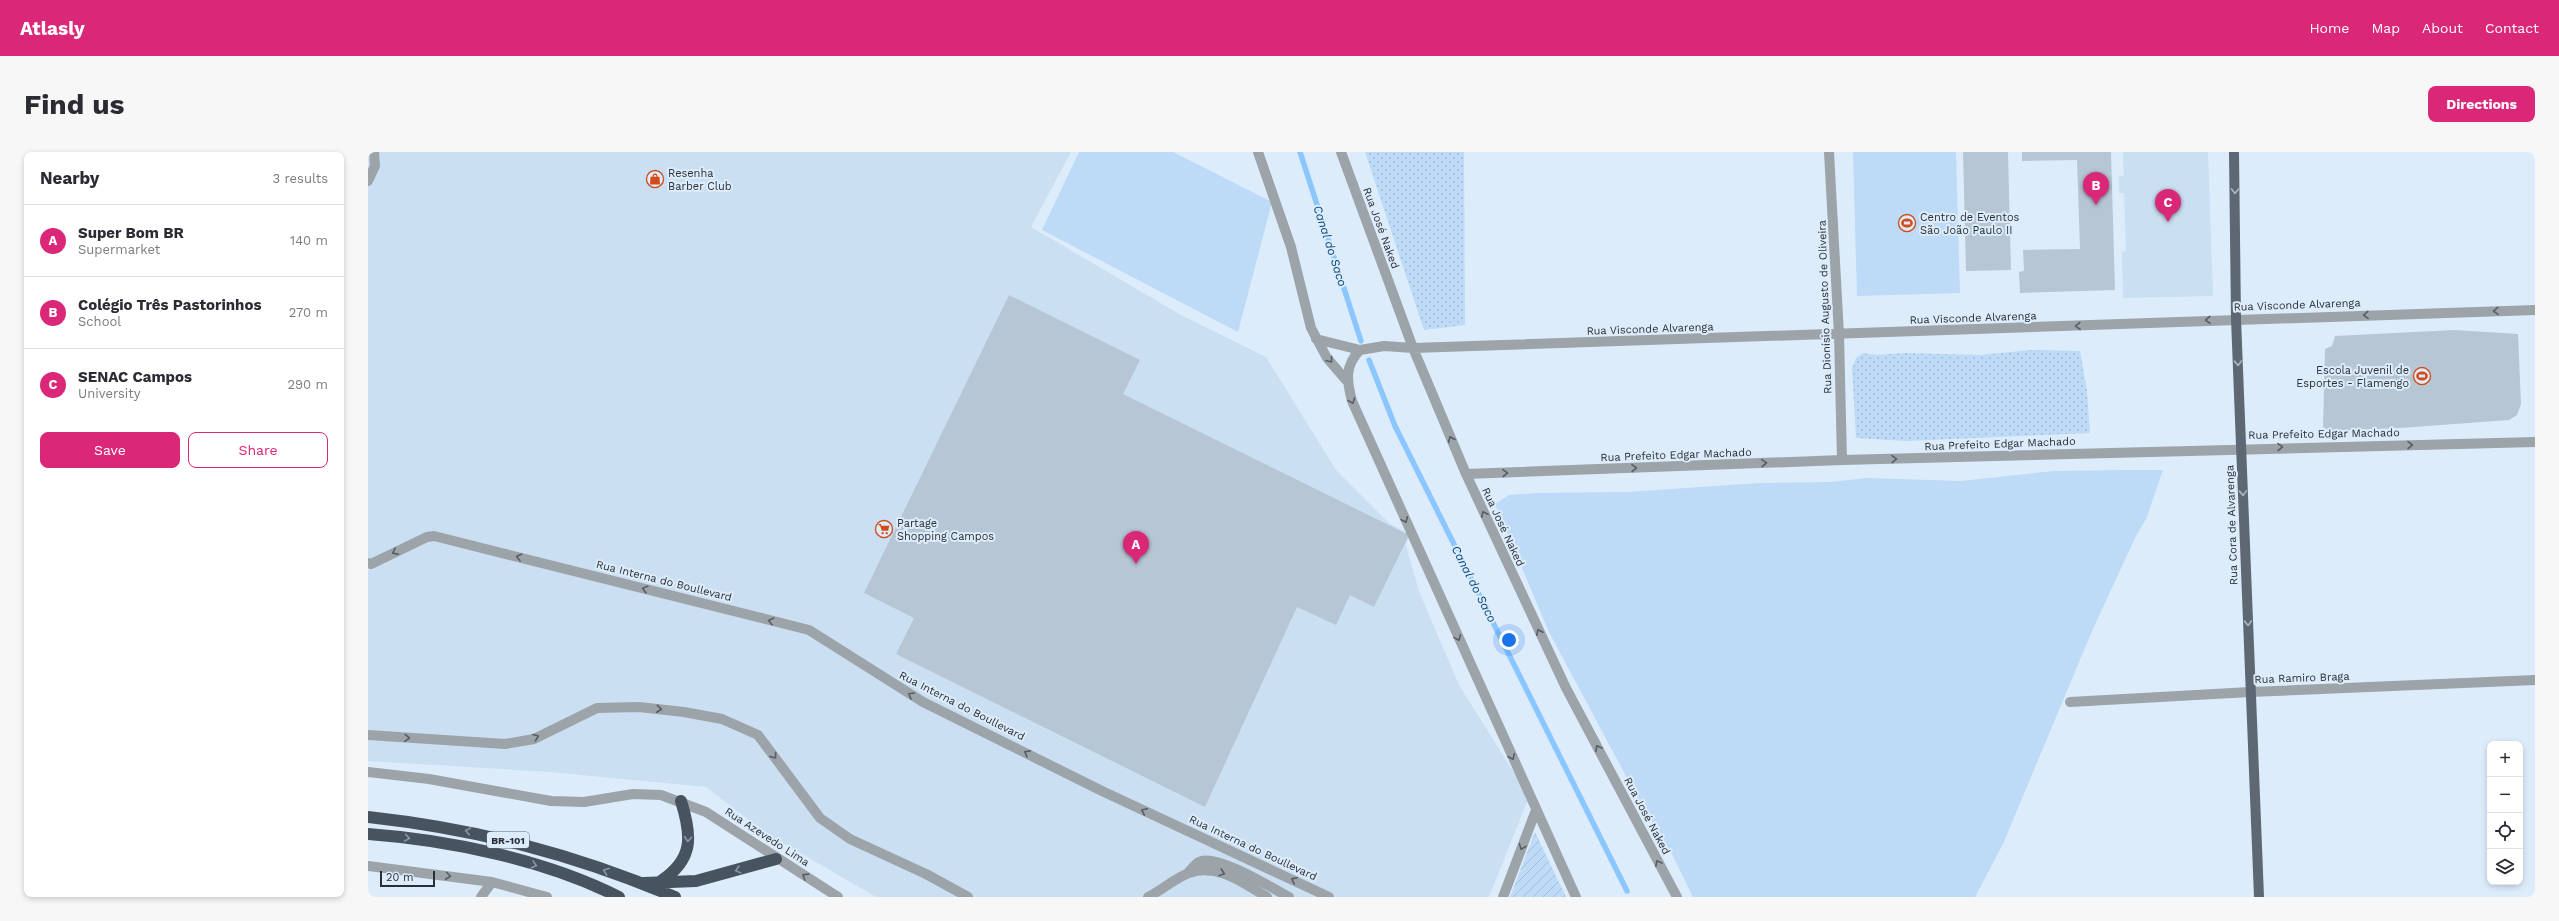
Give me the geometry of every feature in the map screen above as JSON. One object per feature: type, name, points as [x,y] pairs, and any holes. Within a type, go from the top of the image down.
[{"type":"highway","points":[[660,881],[674,872],[684,857],[689,841],[688,825],[681,801]]},
{"type":"highway","name":"BR-101","points":[[368,817],[429,823],[474,832],[556,852],[675,897]]},
{"type":"highway","name":"BR-101","points":[[368,834],[472,849],[552,870],[620,897]]},
{"type":"highway","points":[[643,884],[660,881],[696,881],[776,858]]},
{"type":"main road","name":"Rua Cora de Alvarenga","points":[[2234,152],[2236,319],[2259,897]]},
{"type":"street","points":[[368,181],[375,166],[374,152]]},
{"type":"street","points":[[1258,152],[1291,246],[1310,328],[1327,358],[1346,380],[1352,401],[1576,897]]},
{"type":"street","name":"Rua José Naked","points":[[1340,152],[1413,348],[1466,474],[1566,688],[1673,894]]},
{"type":"street","name":"Rua Dionísio Augusto de Oliveira","points":[[1829,152],[1839,335],[1842,460]]},
{"type":"street","name":"Rua Visconde Alvarenga","points":[[1360,350],[1384,346],[1413,348],[1839,335],[2236,319],[2535,310]]},
{"type":"street","points":[[1316,339],[1360,350],[1350,364],[1346,380]]},
{"type":"street","name":"Rua Prefeito Edgar Machado","points":[[1466,474],[1842,460],[2241,448],[2535,442]]},
{"type":"street","name":"Rua Interna do Boullevard","points":[[368,563],[371,564],[427,537],[434,536],[809,630],[924,702],[1102,791],[1329,897]]},
{"type":"street","name":"Rua Ramiro Braga","points":[[2070,702],[2250,692],[2535,680]]},
{"type":"street","points":[[368,735],[505,744],[534,739],[597,708],[639,707],[684,712],[722,720],[758,735],[820,818],[850,839],[926,874],[968,897]]},
{"type":"street","name":"Rua Azevedo Lima","points":[[368,772],[429,779],[550,802],[584,802],[633,794],[661,795],[681,801],[724,823],[838,897]]},
{"type":"street","points":[[1503,897],[1536,810]]},
{"type":"street","points":[[1148,897],[1188,873],[1200,862],[1210,861],[1226,865],[1289,897]]},
{"type":"street","points":[[368,866],[492,882],[547,897]]},
{"type":"street","points":[[1188,873],[1204,870],[1224,873],[1267,897]]},
{"type":"street","points":[[480,897],[492,882]]},
{"type":"shaded area","name":"Partage Shopping Campos","points":[[368,152],[1071,152],[1031,227],[1181,315],[1266,357],[1336,470],[1390,524],[1409,534],[1406,546],[1420,594],[1459,685],[1529,797],[1489,897],[876,897],[766,833],[706,787],[550,772],[368,761]]},
{"type":"shaded area","points":[[1079,152],[1173,152],[1272,202],[1238,332],[1042,230]]},
{"type":"shaded area","points":[[1365,152],[1464,152],[1465,325],[1424,330]]},
{"type":"shaded area","name":"Centro de Eventos São João Paulo II","points":[[1853,152],[1956,152],[1960,293],[1857,296]]},
{"type":"shaded area","points":[[2123,152],[2208,152],[2213,296],[2123,298],[2122,252],[2126,251],[2124,193],[2119,193],[2119,176],[2124,176]]},
{"type":"shaded area","points":[[2031,350],[2080,351],[2087,391],[2090,433],[1906,441],[1856,438],[1852,368],[1856,358],[1863,353],[1876,355],[1904,353],[1981,355]]},
{"type":"shaded area","points":[[2163,470],[2146,519],[2135,538],[2092,631],[2003,844],[1975,897],[1693,897],[1672,854],[1642,806],[1549,632],[1495,504],[1509,495],[1536,493],[1627,492],[1759,483],[1830,482],[1867,478],[1960,481],[2054,471]]},
{"type":"shaded area","points":[[1535,832],[1566,897],[1510,897]]},
{"type":"building","points":[[1963,152],[2008,152],[2011,270],[1966,271]]},
{"type":"building","points":[[2022,152],[2111,152],[2115,290],[2020,293],[2019,272],[2024,271],[2023,250],[2080,249],[2077,160],[2022,161]]},
{"type":"building","points":[[1009,295],[1140,360],[1123,394],[1409,535],[1374,607],[1350,595],[1336,625],[1297,607],[1205,807],[896,654],[914,618],[864,593]]},
{"type":"building","name":"Escola Juvenil de Esportes - Flamengo","points":[[2454,330],[2518,334],[2521,404],[2517,415],[2509,420],[2400,428],[2330,431],[2323,427],[2325,349],[2332,346],[2335,336]]},
{"type":"waterway","name":"Canal do Saco","points":[[1300,152],[1361,341]]},
{"type":"waterway","name":"Canal do Saco","points":[[1369,360],[1395,426],[1627,891]]},
{"type":"place","name":"Resenha Barber Club","points":[[655,179]]},
{"type":"place","name":"Colégio Três Pastorinhos","points":[[2096,205]]},
{"type":"place","name":"SENAC Campos","points":[[2168,222]]},
{"type":"place","name":"Centro de Eventos São João Paulo II","points":[[1907,223]]},
{"type":"place","name":"Escola Juvenil de Esportes - Flamengo","points":[[2422,376]]},
{"type":"place","name":"Partage Shopping Campos","points":[[884,529]]},
{"type":"place","name":"Super Bom BR","points":[[1136,564]]}]
